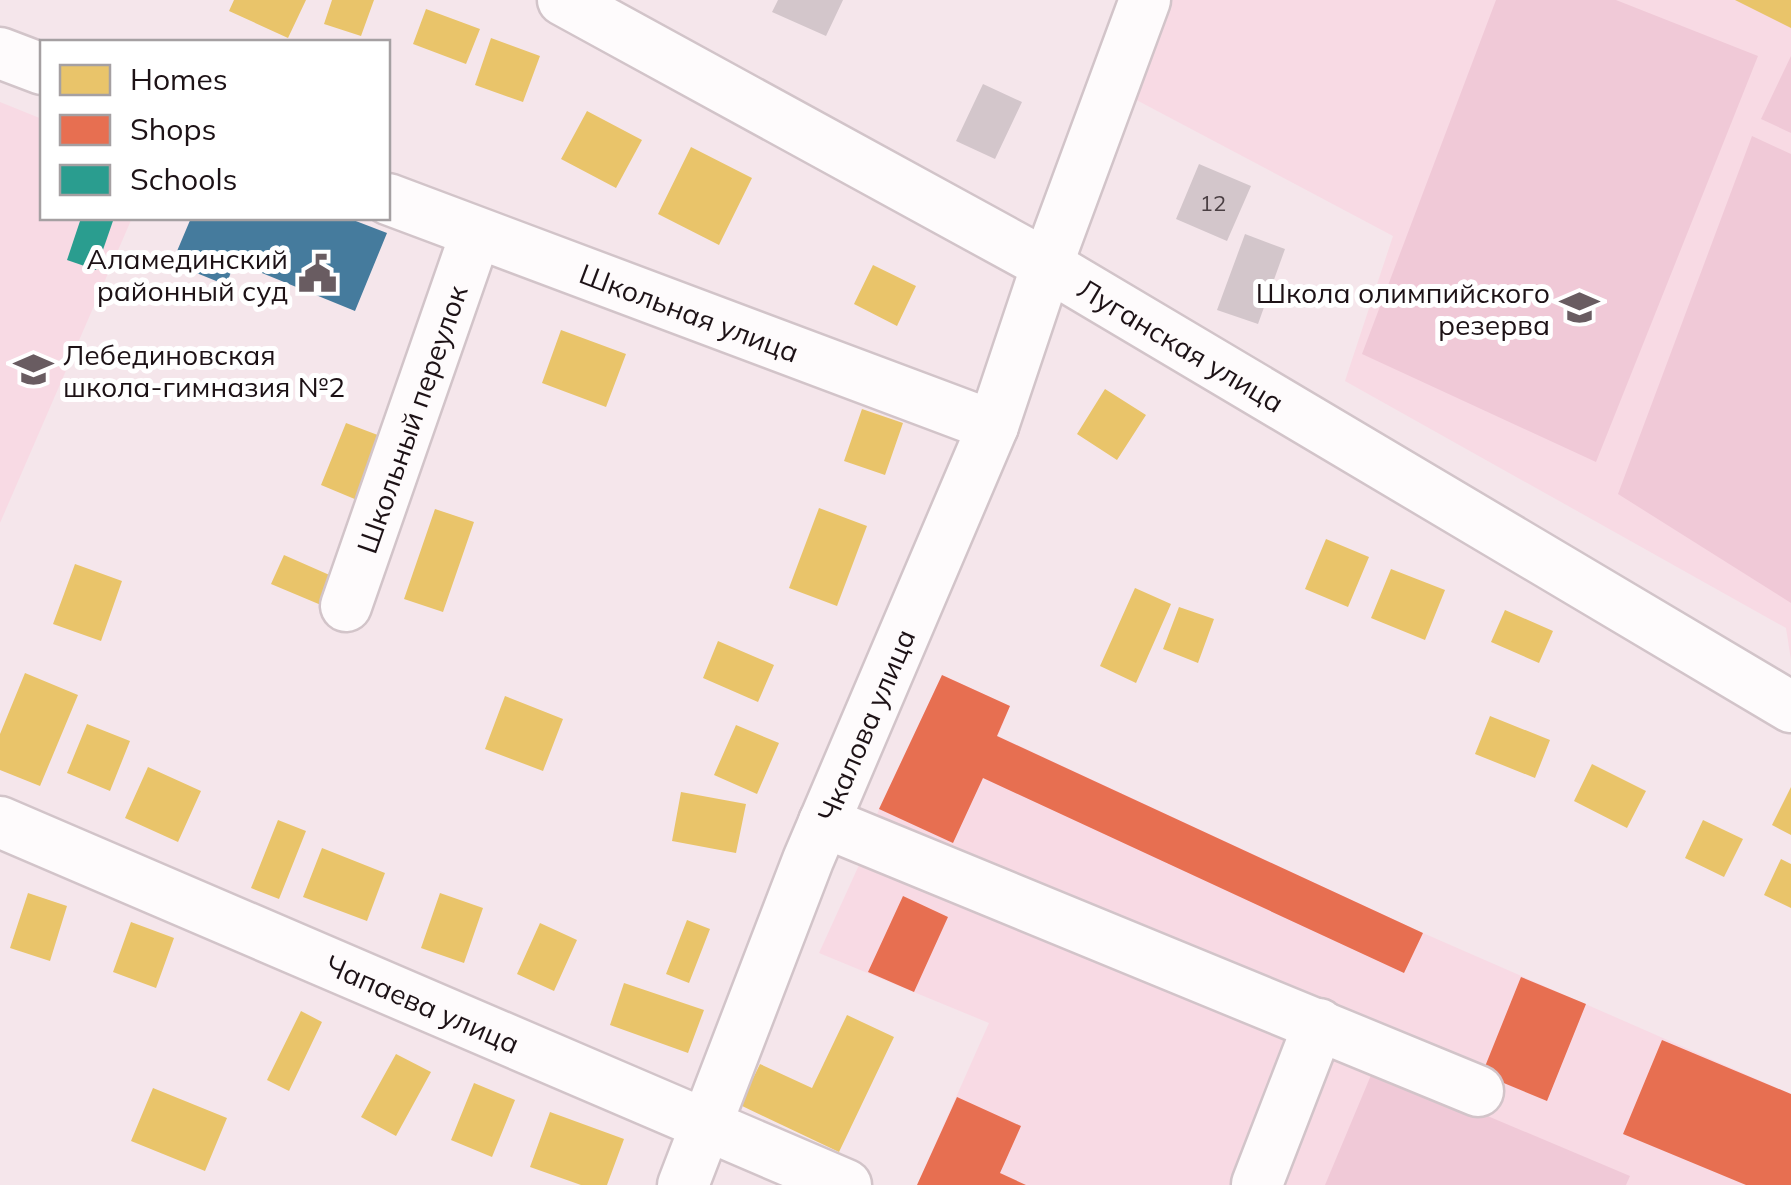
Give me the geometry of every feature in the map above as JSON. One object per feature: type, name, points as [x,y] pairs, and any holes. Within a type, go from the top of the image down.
[{"type":"street","name":"Луганская улица","points":[[563,0],[1047,265],[1791,708]]},
{"type":"street","name":"Чкалова улица","points":[[683,1185],[824,822],[993,426],[1144,0]]},
{"type":"street","points":[[0,53],[40,68]]},
{"type":"street","name":"Школьная улица","points":[[390,200],[993,426]]},
{"type":"street","name":"Школьный переулок","points":[[346,606],[476,233]]},
{"type":"street","name":"Чапаева улица","points":[[0,822],[846,1185]]},
{"type":"street","points":[[824,822],[1478,1091]]},
{"type":"street","points":[[1257,1184],[1319,1024]]},
{"type":"shaded area","name":"Школа олимпийского резерва","points":[[1162,0],[1791,0],[1791,660],[1786,628],[1345,381],[1393,236],[1127,95]]},
{"type":"shaded area","points":[[1496,0],[1616,0],[1758,56],[1596,462],[1362,354]]},
{"type":"shaded area","points":[[1791,56],[1791,133],[1761,119]]},
{"type":"shaded area","name":"Лебединовская школа-гимназия №2","points":[[0,102],[40,118],[40,220],[131,220],[0,523]]},
{"type":"shaded area","points":[[1752,136],[1791,154],[1791,603],[1618,494]]},
{"type":"shaded area","points":[[942,675],[1010,706],[998,736],[1423,933],[1791,1094],[1791,1185],[917,1185],[989,1023],[819,953],[859,865],[879,809]]},
{"type":"shaded area","points":[[1374,1068],[1630,1176],[1626,1185],[1325,1185]]},
{"type":"building: Homes","points":[[234,0],[306,0],[288,38],[229,11]]},
{"type":"building: Homes","points":[[332,0],[374,0],[361,36],[324,24]]},
{"type":"building: Homes","points":[[1735,0],[1791,0],[1791,28]]},
{"type":"building: Homes","points":[[426,9],[480,29],[466,64],[413,44]]},
{"type":"building: Homes","points":[[491,38],[540,56],[523,102],[475,85]]},
{"type":"building: Homes","points":[[587,111],[642,140],[616,188],[561,159]]},
{"type":"building: Homes","points":[[691,147],[752,178],[719,245],[658,214]]},
{"type":"building: Homes","points":[[873,265],[916,286],[897,326],[854,304]]},
{"type":"building: Homes","points":[[561,330],[626,354],[606,407],[542,383]]},
{"type":"building: Homes","points":[[1105,389],[1146,415],[1117,460],[1077,434]]},
{"type":"building: Homes","points":[[862,409],[903,423],[885,475],[844,461]]},
{"type":"building: Homes","points":[[346,423],[383,437],[357,500],[321,485]]},
{"type":"building: Homes","points":[[819,508],[867,526],[837,606],[789,588]]},
{"type":"building: Homes","points":[[435,509],[474,522],[443,612],[404,599]]},
{"type":"building: Homes","points":[[1326,539],[1369,557],[1348,607],[1305,589]]},
{"type":"building: Homes","points":[[284,555],[334,577],[321,605],[271,584]]},
{"type":"building: Homes","points":[[75,564],[122,581],[101,641],[53,624]]},
{"type":"building: Homes","points":[[1391,569],[1445,590],[1425,640],[1371,618]]},
{"type":"building: Homes","points":[[1135,588],[1171,604],[1136,683],[1100,666]]},
{"type":"building: Homes","points":[[1179,607],[1214,619],[1198,663],[1163,649]]},
{"type":"building: Homes","points":[[1505,610],[1553,631],[1539,663],[1491,642]]},
{"type":"building: Homes","points":[[718,641],[774,665],[758,702],[703,678]]},
{"type":"building: Homes","points":[[25,673],[78,695],[40,786],[0,770],[0,734]]},
{"type":"building: Homes","points":[[505,696],[563,719],[543,771],[485,749]]},
{"type":"building: Homes","points":[[1490,716],[1550,740],[1535,778],[1475,754]]},
{"type":"building: Homes","points":[[87,724],[130,741],[110,791],[67,773]]},
{"type":"building: Homes","points":[[736,725],[779,743],[757,794],[714,775]]},
{"type":"building: Homes","points":[[1592,764],[1646,791],[1627,828],[1574,801]]},
{"type":"building: Homes","points":[[148,767],[201,791],[178,842],[125,818]]},
{"type":"building: Homes","points":[[1791,787],[1791,835],[1772,825]]},
{"type":"building: Homes","points":[[681,792],[746,804],[736,853],[672,841]]},
{"type":"building: Homes","points":[[278,820],[306,831],[279,899],[251,888]]},
{"type":"building: Homes","points":[[1703,820],[1743,839],[1724,877],[1685,858]]},
{"type":"building: Homes","points":[[322,848],[385,873],[367,921],[303,897]]},
{"type":"building: Homes","points":[[1781,859],[1791,864],[1791,908],[1764,895]]},
{"type":"building: Homes","points":[[28,893],[67,906],[50,961],[10,948]]},
{"type":"building: Homes","points":[[440,893],[483,908],[464,963],[421,948]]},
{"type":"building: Homes","points":[[687,920],[710,929],[689,983],[666,974]]},
{"type":"building: Homes","points":[[131,922],[174,938],[156,988],[113,972]]},
{"type":"building: Homes","points":[[540,923],[577,940],[554,991],[517,974]]},
{"type":"building: Homes","points":[[624,983],[704,1010],[688,1053],[610,1025]]},
{"type":"building: Homes","points":[[301,1011],[322,1022],[289,1091],[267,1080]]},
{"type":"building: Homes","points":[[847,1015],[894,1037],[839,1152],[740,1105],[760,1064],[812,1088]]},
{"type":"building: Homes","points":[[396,1054],[431,1072],[396,1136],[361,1117]]},
{"type":"building: Homes","points":[[474,1083],[515,1100],[492,1157],[451,1140]]},
{"type":"building: Homes","points":[[153,1088],[227,1118],[205,1171],[131,1141]]},
{"type":"building: Homes","points":[[550,1112],[624,1139],[607,1185],[581,1185],[530,1167]]},
{"type":"building: Shops","points":[[942,675],[1010,706],[997,736],[1423,933],[1404,973],[983,778],[953,843],[879,809]]},
{"type":"building: Shops","points":[[903,896],[948,917],[914,992],[868,972]]},
{"type":"building: Shops","points":[[1521,977],[1586,1004],[1547,1101],[1482,1074]]},
{"type":"building: Shops","points":[[1662,1040],[1791,1094],[1791,1185],[1746,1185],[1623,1134]]},
{"type":"building: Shops","points":[[957,1097],[1021,1126],[1000,1173],[1026,1185],[917,1185]]},
{"type":"building: Schools","points":[[80,220],[113,220],[96,270],[67,260]]},
{"type":"building: Public","name":"Аламединский районный суд","points":[[190,220],[353,220],[387,233],[355,311],[235,262],[226,285],[172,263]]},
{"type":"building: Other","points":[[778,0],[843,0],[826,36],[772,12]]},
{"type":"building: Other","points":[[983,84],[1022,102],[995,159],[956,141]]},
{"type":"building: Other","points":[[1199,164],[1251,186],[1227,241],[1176,219]]},
{"type":"building: Other","points":[[1245,234],[1285,249],[1258,324],[1217,310]]},
{"type":"place","name":"Аламединский районный суд","points":[[318,274]]},
{"type":"place","name":"Школа олимпийского резерва","points":[[1580,308]]},
{"type":"place","name":"Лебединовская школа-гимназия №2","points":[[33,370]]}]
